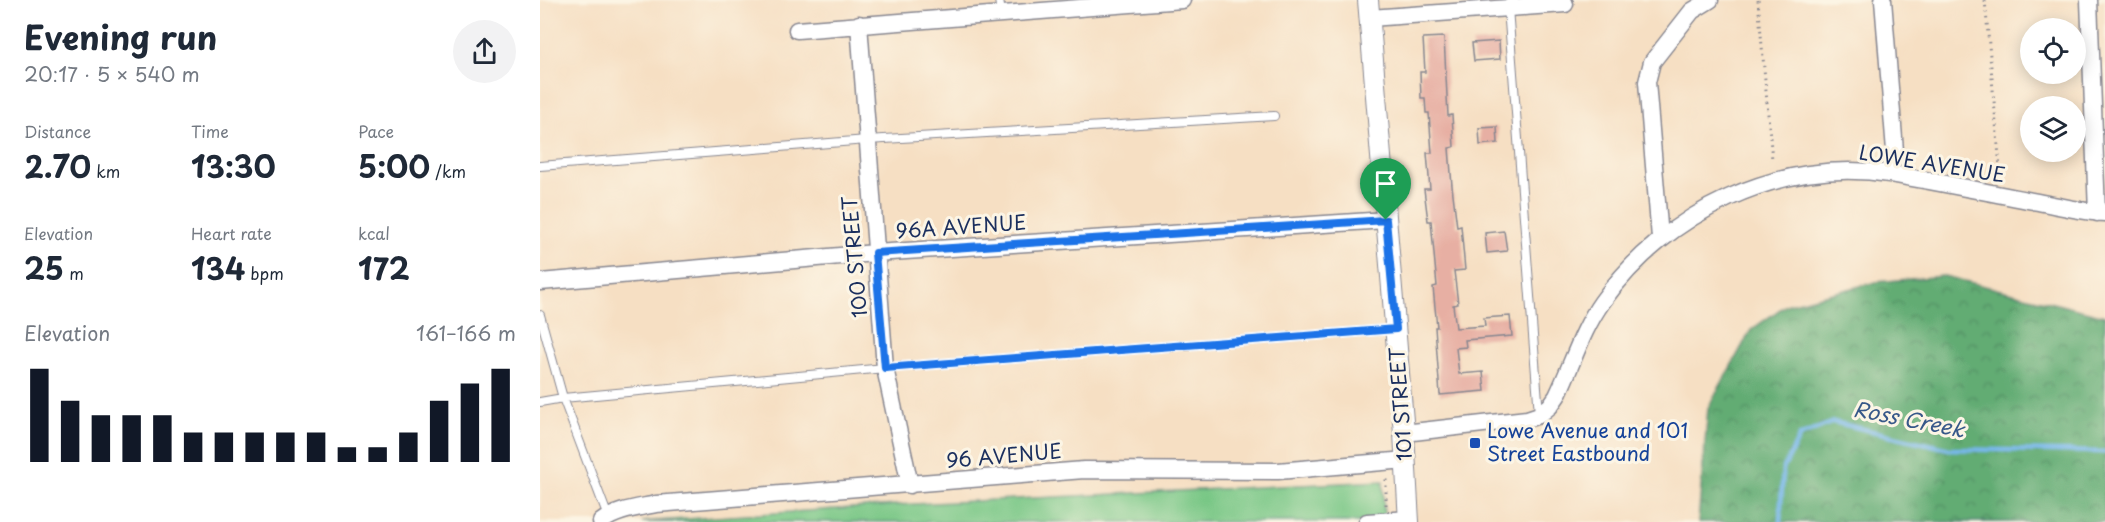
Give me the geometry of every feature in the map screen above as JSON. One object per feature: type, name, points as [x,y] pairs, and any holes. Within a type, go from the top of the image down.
[{"type":"street","points":[[797,30],[1000,7],[1182,0]]},
{"type":"street","points":[[1660,238],[1648,72],[1652,62],[1692,11],[1710,0]]},
{"type":"street","points":[[1883,0],[1895,152],[1888,174]]},
{"type":"street","points":[[2089,0],[2101,213]]},
{"type":"street","points":[[1369,9],[1485,5],[1508,8],[1565,4]]},
{"type":"street","name":"101 STREET","points":[[1369,9],[1404,433],[1396,461],[1409,520]]},
{"type":"street","name":"100 STREET","points":[[859,24],[885,368],[910,485]]},
{"type":"street","name":"LOWE AVENUE","points":[[1539,415],[1557,396],[1589,324],[1601,303],[1629,269],[1660,238],[1726,198],[1764,183],[1806,174],[1835,171],[1888,174],[2101,213]]},
{"type":"street","name":"96A AVENUE","points":[[540,282],[875,253],[1386,220]]},
{"type":"street","points":[[1404,433],[1513,422],[1539,415]]},
{"type":"street","name":"96 AVENUE","points":[[604,519],[631,509],[656,504],[1084,470],[1278,471],[1396,461]]},
{"type":"street","points":[[1367,522],[1409,520]]},
{"type":"lane","points":[[1508,8],[1539,415]]},
{"type":"lane","points":[[540,166],[867,140],[1274,116]]},
{"type":"lane","points":[[540,315],[563,398],[604,519]]},
{"type":"lane","points":[[540,402],[885,368],[1396,329]]},
{"type":"path","points":[[1758,0],[1772,160]]},
{"type":"path","points":[[1985,0],[2000,168]]},
{"type":"path","points":[[1387,521],[1396,461]]},
{"type":"green space","points":[[1944,276],[2105,316],[2105,522],[1698,522],[1708,408],[1751,330],[1786,305],[1876,282]]},
{"type":"green space","points":[[1383,481],[1384,522],[641,522],[913,504]]},
{"type":"building","points":[[1444,37],[1448,116],[1452,115],[1454,147],[1449,148],[1452,186],[1457,227],[1461,226],[1465,270],[1454,271],[1458,304],[1453,305],[1456,328],[1485,326],[1484,318],[1510,316],[1512,336],[1465,340],[1466,347],[1456,348],[1459,374],[1483,372],[1485,391],[1440,395],[1433,287],[1437,286],[1431,221],[1428,221],[1424,189],[1430,189],[1427,153],[1432,153],[1429,113],[1426,113],[1425,98],[1421,98],[1420,72],[1425,72],[1423,38]]},
{"type":"building","points":[[1499,41],[1500,59],[1474,61],[1472,43]]},
{"type":"building","points":[[1497,127],[1498,143],[1480,145],[1479,128]]},
{"type":"building","points":[[1504,231],[1507,251],[1487,253],[1485,233]]},
{"type":"waterway","name":"Ross Creek","points":[[1780,522],[1783,469],[1800,436],[1833,422],[1949,449],[2105,452]]},
{"type":"place","name":"Lowe Avenue and 101 Street Eastbound","points":[[1475,443]]},
{"type":"route","points":[[1386,220],[1396,329],[885,368],[875,253],[1386,220]]}]
